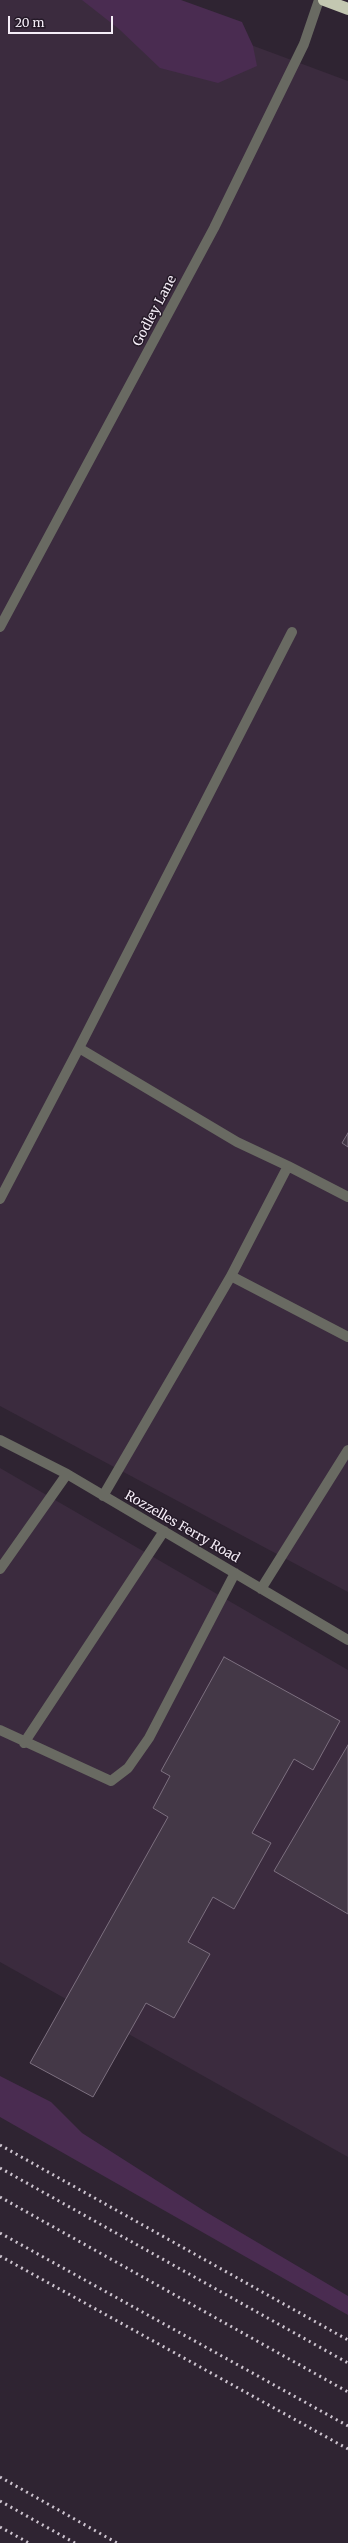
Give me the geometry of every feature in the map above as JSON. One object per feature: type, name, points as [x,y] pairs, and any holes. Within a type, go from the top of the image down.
[{"type":"highway","points":[[324,0],[348,9]]},
{"type":"street","name":"Godley Lane","points":[[0,627],[214,228],[304,44],[319,0]]},
{"type":"street","points":[[0,1200],[80,1048],[292,632]]},
{"type":"street","points":[[80,1048],[237,1142],[288,1166],[348,1198]]},
{"type":"street","points":[[103,1496],[231,1276],[288,1166]]},
{"type":"street","points":[[231,1276],[348,1337]]},
{"type":"street","name":"Rozzelles Ferry Road","points":[[0,1440],[67,1474],[348,1640]]},
{"type":"street","points":[[261,1589],[348,1450]]},
{"type":"street","points":[[0,1569],[67,1474]]},
{"type":"street","points":[[24,1743],[164,1530]]},
{"type":"street","points":[[0,1730],[24,1743],[110,1781],[128,1768],[150,1738],[235,1573]]},
{"type":"shaded area","points":[[0,0],[130,0],[348,81],[348,1592],[0,1406]]},
{"type":"shaded area","points":[[82,0],[181,0],[242,22],[253,46],[257,66],[218,83],[160,68],[119,29]]},
{"type":"shaded area","points":[[0,1468],[348,1670],[348,2157],[0,1962]]},
{"type":"shaded area","points":[[0,2076],[51,2102],[82,2133],[206,2212],[348,2296],[348,2315],[0,2117]]},
{"type":"building","points":[[348,1133],[348,1147],[342,1143]]},
{"type":"building","points":[[224,1657],[340,1721],[313,1770],[294,1759],[252,1833],[271,1843],[234,1909],[213,1897],[188,1942],[210,1954],[174,2018],[146,2003],[93,2097],[30,2063],[168,1817],[153,1808],[170,1776],[161,1771]]},
{"type":"building","points":[[348,1745],[348,1914],[274,1871]]},
{"type":"railway","points":[[0,2145],[348,2340]]},
{"type":"railway","points":[[0,2168],[348,2363]]},
{"type":"railway","points":[[0,2197],[348,2392]]},
{"type":"railway","points":[[0,2233],[348,2426]]},
{"type":"railway","points":[[0,2256],[348,2449]]},
{"type":"railway","points":[[0,2477],[117,2543]]},
{"type":"railway","points":[[0,2501],[75,2543]]},
{"type":"railway","points":[[0,2527],[29,2543]]}]
